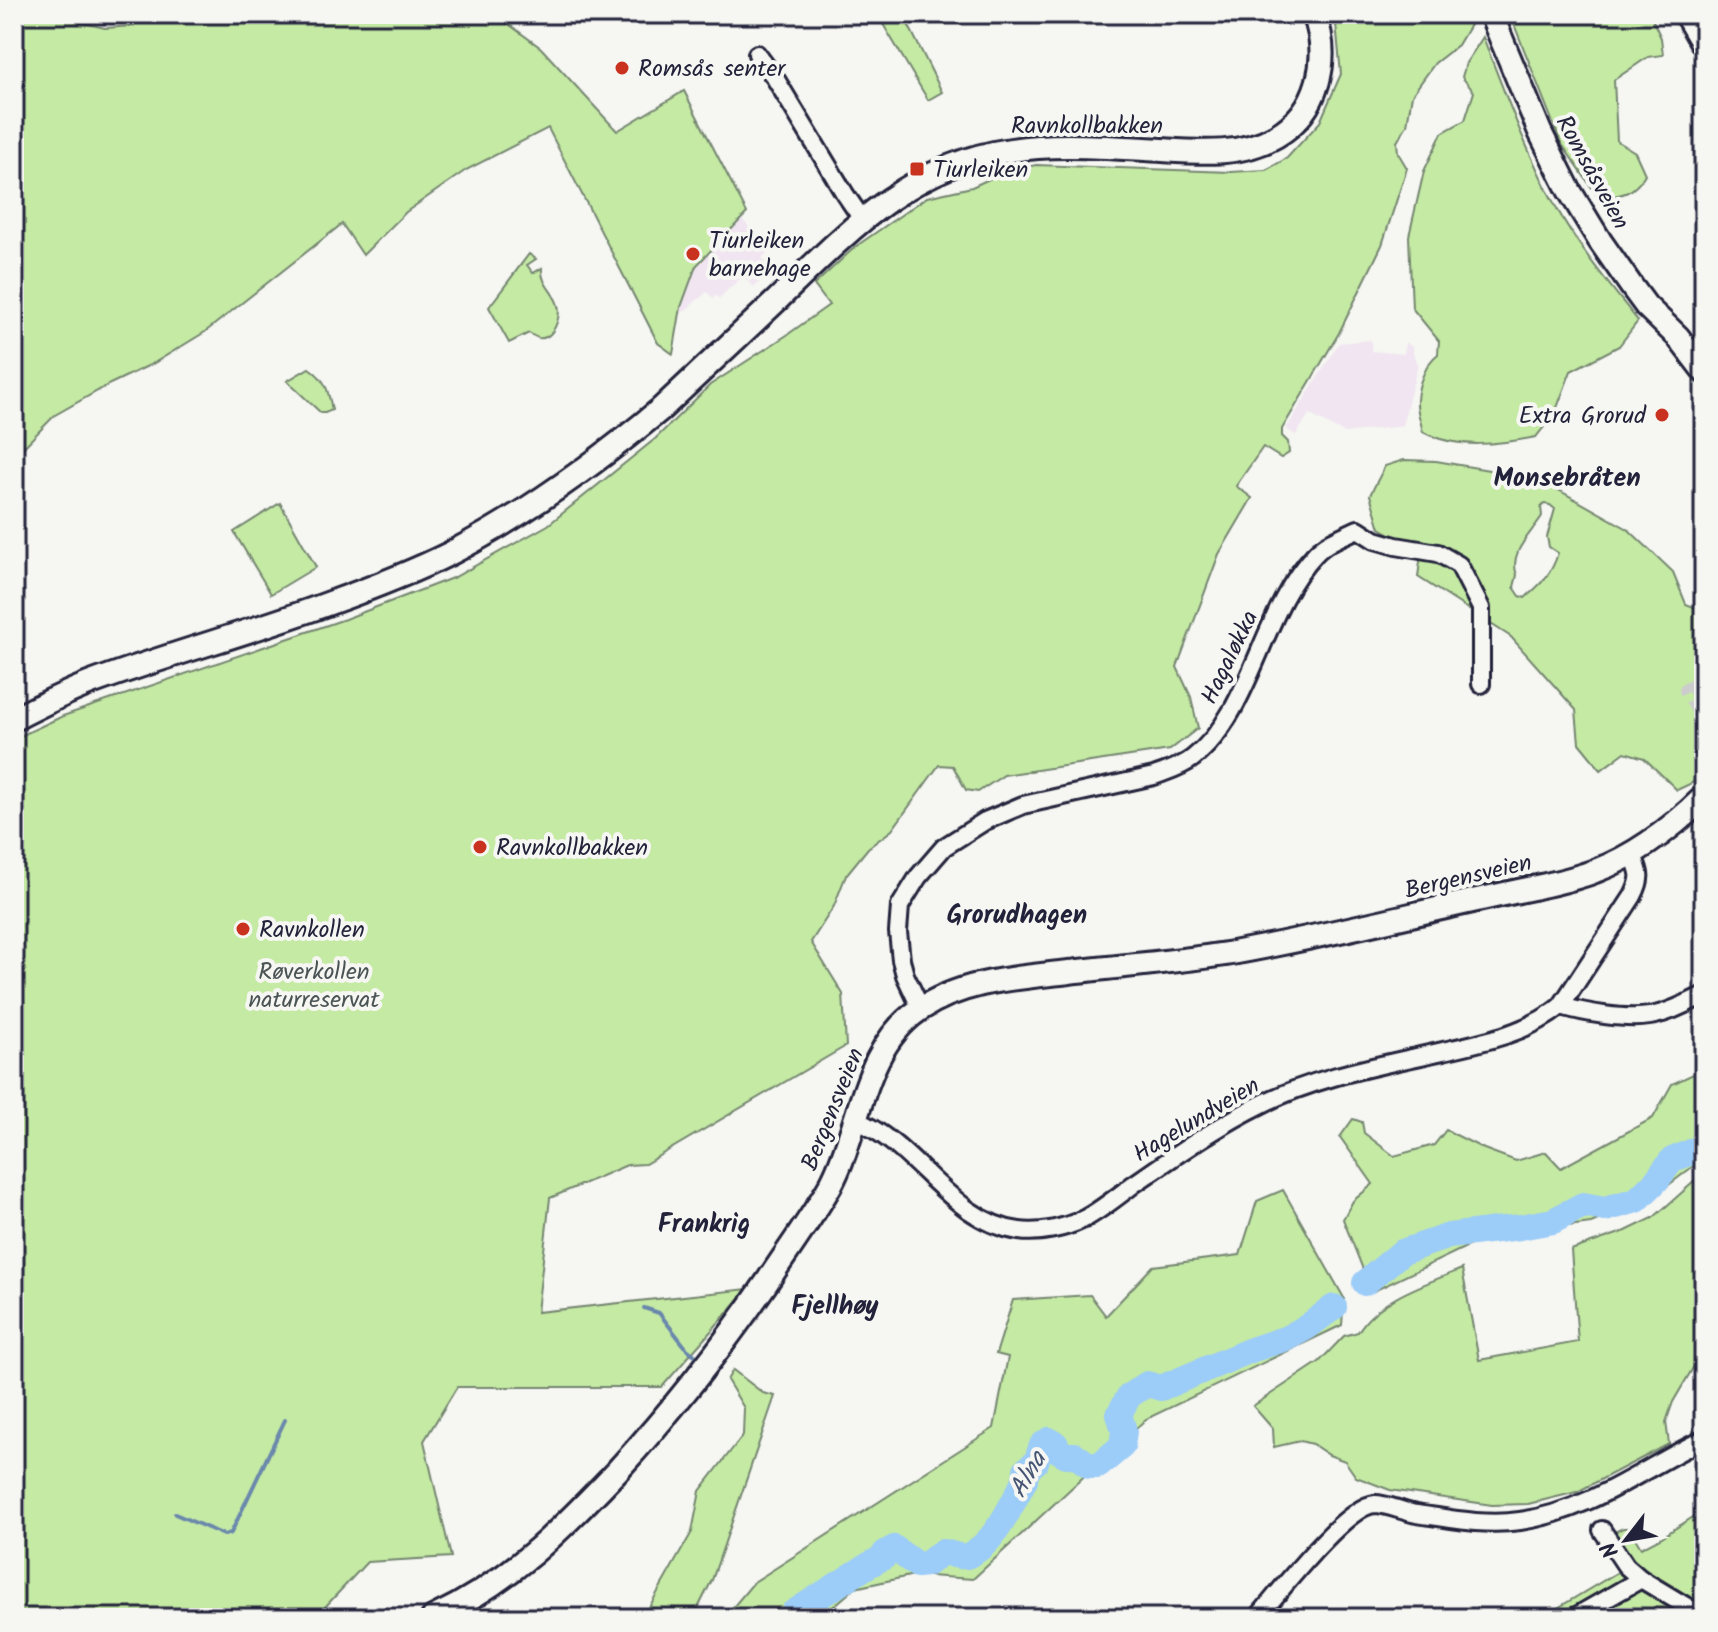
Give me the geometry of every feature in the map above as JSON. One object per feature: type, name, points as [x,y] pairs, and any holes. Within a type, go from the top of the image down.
[{"type":"highway","points":[[1690,14],[1704,38]]},
{"type":"street","name":"Ravnkollbakken","points":[[14,719],[91,683],[289,618],[390,580],[452,552],[505,522],[556,489],[661,409],[862,219],[915,182],[952,165],[994,152],[1069,146],[1229,151],[1279,135],[1305,109],[1321,72],[1322,44],[1314,14]]},
{"type":"street","name":"Romsåsveien","points":[[1491,14],[1540,132],[1569,190],[1646,306],[1678,337],[1704,371]]},
{"type":"street","points":[[757,54],[862,219]]},
{"type":"street","name":"Romsåsveien","points":[[1678,337],[1704,347]]},
{"type":"street","name":"Hagaløkka","points":[[921,1009],[901,960],[898,932],[900,906],[918,877],[944,847],[985,821],[1023,805],[1154,776],[1193,759],[1232,711],[1273,619],[1298,576],[1317,551],[1337,539],[1358,529],[1375,540],[1438,553],[1459,565],[1481,608],[1481,684]]},
{"type":"street","name":"Bergensveien","points":[[433,1618],[489,1588],[534,1554],[599,1489],[667,1413],[736,1328],[836,1174],[868,1081],[881,1054],[898,1029],[921,1009],[950,993],[982,984],[1223,954],[1533,888],[1597,870],[1632,853],[1679,820],[1704,797]]},
{"type":"street","name":"Hagelundveien","points":[[855,1120],[877,1131],[942,1188],[979,1217],[995,1225],[1020,1231],[1047,1231],[1083,1219],[1196,1142],[1263,1103],[1323,1080],[1493,1039],[1545,1019],[1561,1006],[1641,881],[1632,853]]},
{"type":"street","points":[[1561,1006],[1582,1012],[1649,1016],[1704,995]]},
{"type":"street","points":[[1257,1618],[1325,1540],[1350,1516],[1374,1504],[1463,1522],[1522,1521],[1566,1511],[1616,1488],[1704,1439]]},
{"type":"street","points":[[1602,1530],[1626,1566],[1641,1579],[1704,1617]]},
{"type":"street","points":[[1573,1618],[1641,1579]]},
{"type":"shaded area","points":[[727,203],[770,250],[762,258],[773,269],[754,287],[743,276],[719,298],[716,295],[713,298],[707,292],[664,328]]},
{"type":"shaded area","points":[[1371,340],[1371,351],[1404,354],[1405,342],[1413,348],[1418,364],[1402,426],[1344,433],[1309,414],[1296,435],[1286,429],[1339,343]]},
{"type":"green space","points":[[14,14],[66,14],[75,21],[105,28],[133,26],[142,14],[495,14],[541,48],[617,131],[684,91],[747,213],[696,266],[681,307],[673,354],[658,343],[548,128],[466,170],[406,212],[363,255],[342,224],[205,332],[154,363],[55,415],[14,457]]},
{"type":"green space","points":[[877,14],[903,14],[942,92],[928,100]]},
{"type":"green space","name":"Røverkollen naturreservat","points":[[1335,14],[1473,14],[1474,18],[1458,45],[1435,63],[1412,95],[1407,125],[1397,142],[1398,153],[1407,168],[1382,245],[1339,333],[1282,429],[1289,453],[1281,458],[1263,447],[1236,486],[1252,498],[1219,554],[1177,667],[1191,697],[1198,728],[1170,750],[1004,775],[978,792],[966,790],[953,766],[939,765],[892,830],[868,848],[846,875],[834,906],[811,942],[843,994],[846,1046],[645,1164],[627,1165],[550,1198],[537,1312],[748,1289],[662,1387],[457,1387],[424,1441],[451,1557],[367,1562],[325,1607],[331,1618],[14,1618],[14,739],[63,716],[345,619],[455,577],[548,525],[655,439],[710,385],[829,305],[814,285],[855,247],[927,197],[972,187],[1004,172],[1036,165],[1230,172],[1266,170],[1287,158],[1320,122],[1341,74]]},
{"type":"green space","points":[[1510,14],[1650,14],[1661,38],[1663,55],[1648,57],[1614,80],[1617,141],[1635,152],[1645,174],[1632,190],[1599,198],[1561,143]]},
{"type":"green space","points":[[1483,37],[1545,187],[1584,251],[1638,321],[1619,346],[1571,371],[1555,413],[1536,437],[1479,444],[1436,438],[1423,432],[1417,408],[1418,394],[1426,368],[1438,354],[1439,341],[1412,308],[1409,236],[1424,171],[1442,133],[1465,120],[1474,92],[1462,77],[1466,63]]},
{"type":"green space","points":[[529,254],[536,259],[527,265],[533,273],[542,268],[545,283],[557,301],[558,317],[548,336],[540,338],[529,333],[509,343],[489,307]]},
{"type":"green space","points":[[309,368],[325,386],[332,410],[321,413],[287,381]]},
{"type":"green space","points":[[1404,460],[1436,461],[1537,478],[1628,529],[1673,572],[1686,604],[1704,611],[1704,771],[1692,783],[1677,790],[1644,758],[1625,752],[1601,770],[1579,743],[1576,710],[1511,637],[1418,577],[1422,546],[1399,539],[1380,528],[1370,495],[1385,466]],"holes":[[[1550,505],[1555,509],[1547,537],[1549,547],[1558,553],[1545,578],[1525,598],[1514,587],[1518,551],[1542,516],[1541,507]]]},
{"type":"green space","points":[[280,503],[316,567],[271,594],[234,532]]},
{"type":"green space","points":[[1704,1069],[1704,1158],[1653,1197],[1591,1223],[1489,1236],[1372,1292],[1343,1219],[1353,1201],[1373,1184],[1340,1137],[1353,1119],[1362,1122],[1364,1133],[1394,1156],[1434,1145],[1446,1130],[1516,1161],[1546,1152],[1561,1168],[1653,1118],[1672,1084]]},
{"type":"green space","points":[[1704,1173],[1704,1349],[1673,1402],[1666,1422],[1669,1444],[1577,1492],[1528,1504],[1492,1505],[1390,1490],[1356,1477],[1345,1461],[1312,1444],[1300,1441],[1274,1447],[1273,1429],[1253,1406],[1319,1362],[1344,1336],[1358,1332],[1377,1310],[1390,1301],[1462,1269],[1479,1360],[1578,1342],[1571,1250],[1653,1218]]},
{"type":"green space","points":[[1283,1190],[1344,1298],[1342,1325],[1146,1419],[973,1579],[914,1575],[855,1588],[820,1618],[724,1618],[754,1582],[994,1428],[1008,1357],[996,1354],[1013,1300],[1090,1295],[1106,1316],[1153,1266],[1240,1255],[1257,1201]]},
{"type":"green space","points":[[733,1370],[763,1393],[775,1396],[712,1580],[693,1618],[643,1618],[692,1532],[700,1491],[743,1435],[744,1408],[727,1380]]},
{"type":"green space","points":[[1704,1510],[1704,1618],[1541,1618],[1621,1570],[1610,1534],[1629,1528],[1641,1548]]},
{"type":"waterway","name":"Alna","points":[[1365,1283],[1402,1252],[1449,1236],[1553,1221],[1583,1205],[1605,1209],[1637,1200],[1672,1160],[1698,1149],[1704,1143]]},
{"type":"waterway","name":"Alna","points":[[789,1618],[894,1548],[917,1565],[927,1564],[942,1552],[967,1556],[977,1551],[994,1534],[1025,1480],[1026,1470],[1036,1462],[1042,1445],[1049,1440],[1066,1455],[1075,1455],[1090,1466],[1098,1466],[1122,1446],[1124,1431],[1119,1414],[1129,1396],[1147,1384],[1161,1388],[1287,1338],[1334,1307]]},
{"type":"waterway","points":[[644,1308],[659,1313],[687,1349],[700,1359]]},
{"type":"waterway","points":[[175,1514],[224,1535],[231,1533],[285,1420]]},
{"type":"tunnel","points":[[1699,683],[1687,690],[1704,719]]},
{"type":"place","name":"Romsås senter","points":[[622,68]]},
{"type":"place","name":"Tiurleiken","points":[[917,169]]},
{"type":"place","name":"Tiurleiken barnehage","points":[[693,254]]},
{"type":"place","name":"Extra Grorud","points":[[1662,415]]},
{"type":"place","name":"Ravnkollbakken","points":[[480,847]]},
{"type":"place","name":"Ravnkollen","points":[[243,929]]},
{"type":"district","name":"Monsebråten","points":[[1567,477]]},
{"type":"district","name":"Grorudhagen","points":[[1017,914]]},
{"type":"district","name":"Frankrig","points":[[704,1223]]},
{"type":"district","name":"Fjellhøy","points":[[835,1305]]}]
